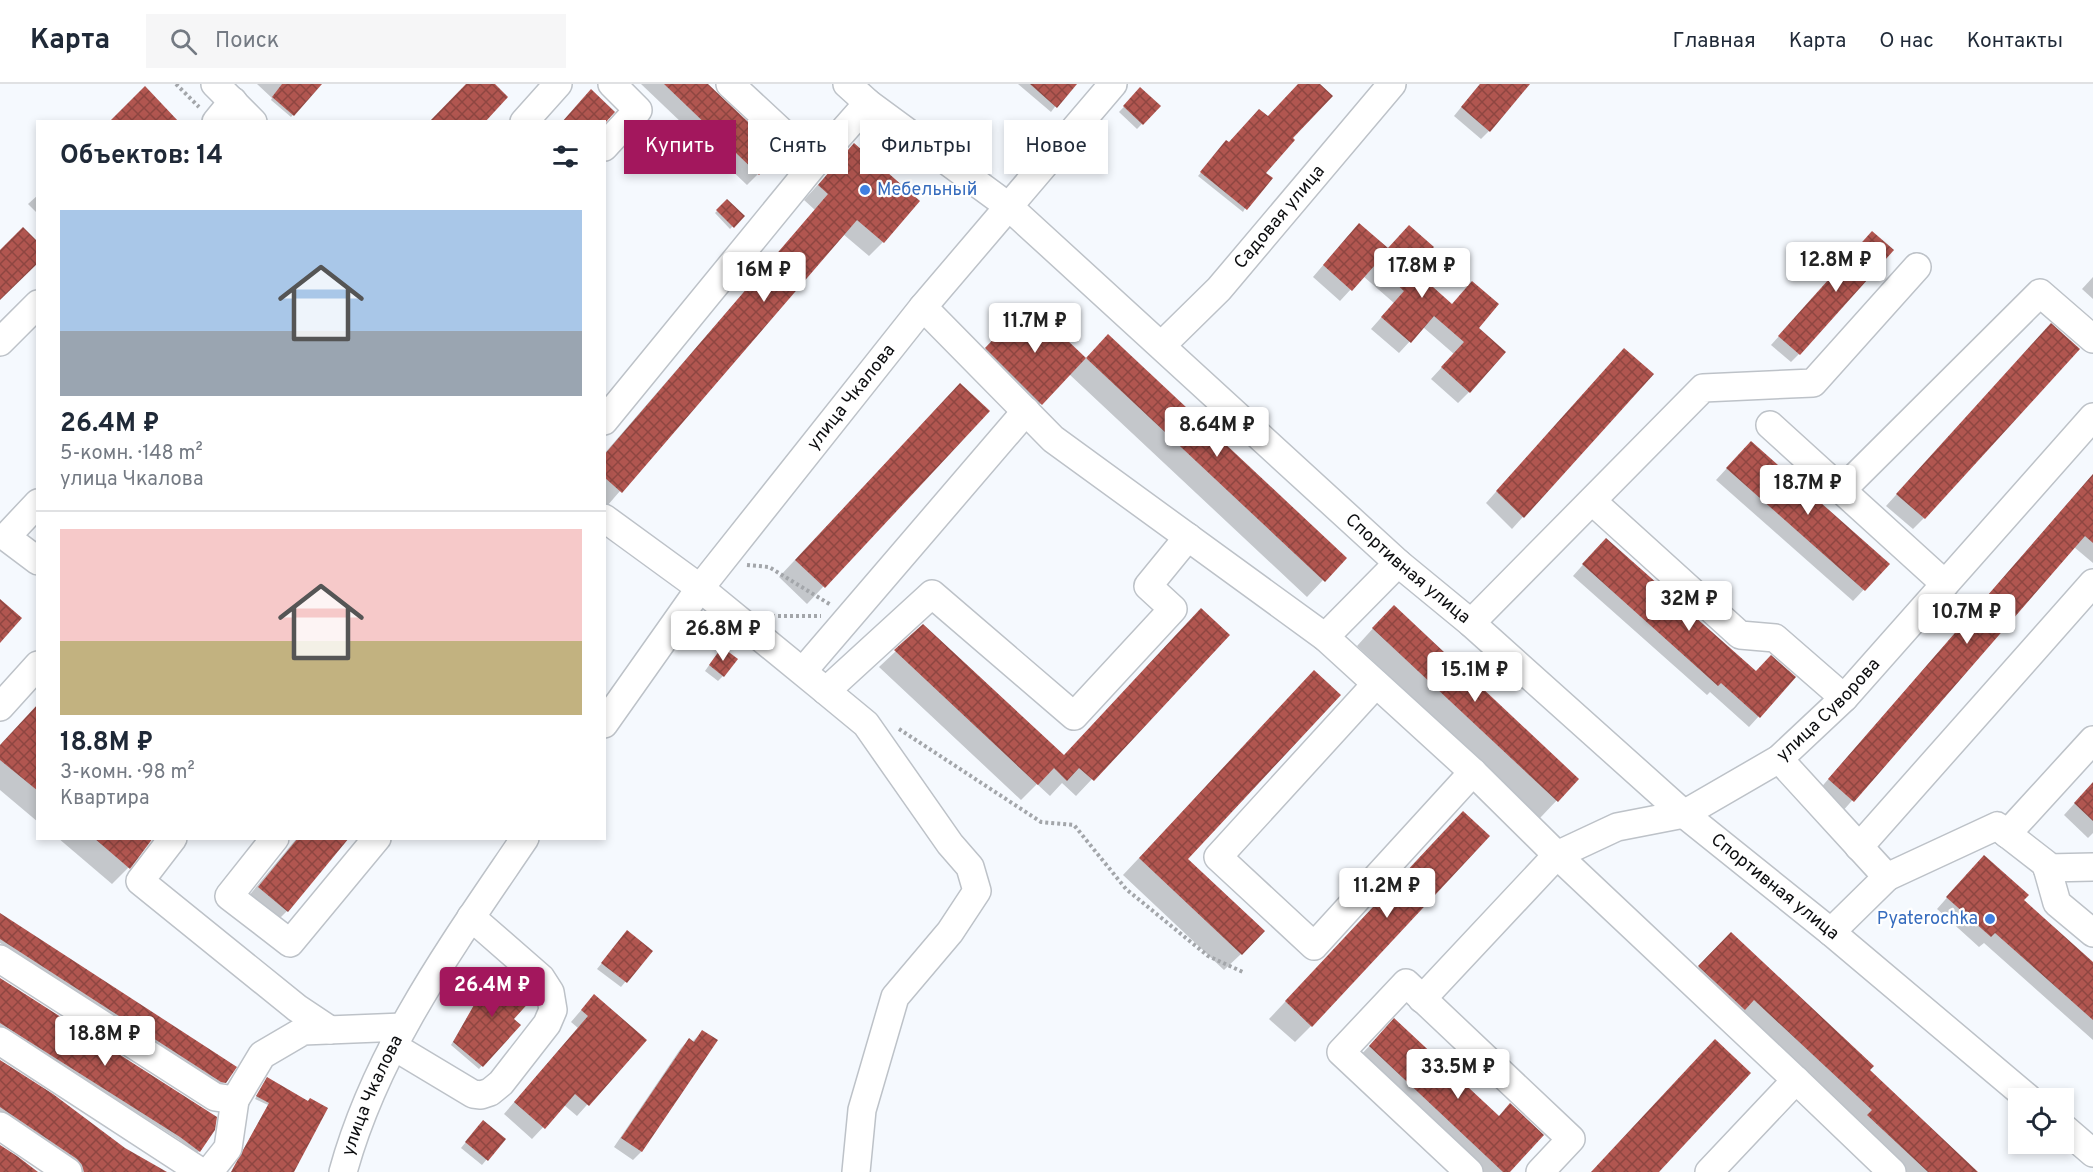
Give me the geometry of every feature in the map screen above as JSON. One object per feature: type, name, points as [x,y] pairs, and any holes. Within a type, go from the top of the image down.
[{"type":"street","points":[[526,120],[558,84]]},
{"type":"street","points":[[606,145],[638,110],[612,84]]},
{"type":"street","points":[[730,84],[768,120]]},
{"type":"street","name":"Спортивная улица","points":[[848,84],[868,104],[1008,206],[1398,562],[1471,623],[1684,814],[1831,932],[2016,1088]]},
{"type":"street","name":"улица Чкалова","points":[[606,721],[700,588],[923,307],[1113,84]]},
{"type":"street","name":"Садовая улица","points":[[1162,345],[1219,289],[1392,84]]},
{"type":"street","points":[[848,126],[868,104]]},
{"type":"street","points":[[218,105],[249,120]]},
{"type":"street","points":[[606,419],[805,174]]},
{"type":"street","points":[[1471,623],[1703,388],[1814,382],[1917,267]]},
{"type":"street","points":[[1842,490],[2040,293],[2093,339]]},
{"type":"street","points":[[0,342],[36,306]]},
{"type":"street","points":[[923,307],[1053,439],[1325,638],[1473,772],[1557,855],[1892,1172]]},
{"type":"street","points":[[802,671],[1026,411]]},
{"type":"street","name":"улица Суворова","points":[[1557,855],[1617,826],[1684,814],[1779,759],[1844,698],[2093,417]]},
{"type":"street","points":[[1770,425],[1945,584]]},
{"type":"street","points":[[1592,501],[1740,634],[1775,638],[1844,698]]},
{"type":"street","points":[[36,505],[3,541],[36,560]]},
{"type":"street","points":[[606,519],[700,588],[866,724],[950,844],[970,867],[977,891],[950,933],[895,997],[862,1110],[856,1172]]},
{"type":"street","points":[[826,691],[932,594],[1074,716],[1173,609],[1148,586],[1188,537]]},
{"type":"street","points":[[1325,638],[1398,562]]},
{"type":"street","points":[[1859,847],[2093,584]]},
{"type":"street","points":[[0,707],[36,667]]},
{"type":"street","points":[[1376,684],[1218,856],[1314,946],[1473,772]]},
{"type":"street","points":[[2007,834],[2093,740]]},
{"type":"street","points":[[1779,759],[1887,877]]},
{"type":"street","points":[[1831,932],[1887,877],[1997,826],[2046,864],[2057,903],[2093,933]]},
{"type":"street","points":[[171,840],[140,880],[297,1008],[330,1030]]},
{"type":"street","points":[[273,840],[229,896],[290,943],[376,840]]},
{"type":"street","name":"улица Чкалова","points":[[343,1172],[360,1117],[398,1037],[438,967],[524,840]]},
{"type":"street","points":[[1422,999],[1557,855]]},
{"type":"street","points":[[2047,868],[2093,867]]},
{"type":"street","points":[[210,1172],[228,1148],[235,1100],[262,1055],[303,1031],[330,1030],[398,1037],[473,1094],[481,1095],[490,1092],[501,1083],[546,1024],[553,1010],[550,992],[541,978],[471,917]]},
{"type":"street","points":[[0,959],[215,1097],[235,1100]]},
{"type":"street","points":[[1469,1172],[1341,1052],[1406,983],[1571,1138],[1540,1172]]},
{"type":"street","points":[[0,1041],[201,1172]]},
{"type":"street","points":[[1710,1172],[1796,1080]]},
{"type":"street","points":[[0,1126],[68,1172]]},
{"type":"street","points":[[2074,1137],[2093,1153]]},
{"type":"path","points":[[176,84],[218,105]]},
{"type":"path","points":[[720,564],[769,567],[849,616]]},
{"type":"path","points":[[777,624],[770,616],[849,616]]},
{"type":"path","points":[[894,726],[1041,822],[1074,825],[1126,889],[1208,956],[1245,973]]},
{"type":"building","points":[[282,84],[322,84],[294,116],[272,97]]},
{"type":"building","points":[[466,84],[495,84],[508,97],[487,120],[431,120]]},
{"type":"building","points":[[664,84],[708,84],[748,122],[748,164],[736,153],[736,120],[702,120]]},
{"type":"building","points":[[1030,84],[1077,84],[1057,108]]},
{"type":"building","points":[[1298,84],[1320,84],[1333,96],[1293,138],[1295,140],[1266,173],[1273,178],[1247,210],[1200,172],[1226,140],[1229,142],[1259,109],[1268,116]]},
{"type":"building","points":[[1480,84],[1530,84],[1490,132],[1461,107]]},
{"type":"building","points":[[145,86],[177,120],[111,120]]},
{"type":"building","points":[[1140,87],[1161,106],[1143,125],[1123,106]]},
{"type":"building","points":[[591,89],[615,112],[606,122],[606,120],[564,120]]},
{"type":"building","points":[[854,143],[860,148],[860,174],[889,174],[920,201],[884,243],[857,220],[622,493],[606,479],[606,453],[828,194],[818,185],[827,174],[848,174],[848,150]]},
{"type":"building","points":[[727,199],[745,216],[734,228],[716,210]]},
{"type":"building","points":[[1359,223],[1388,248],[1409,225],[1434,247],[1414,270],[1452,304],[1472,281],[1499,304],[1479,328],[1506,352],[1470,393],[1441,367],[1464,342],[1434,316],[1411,343],[1381,317],[1404,291],[1375,265],[1352,291],[1323,265]]},
{"type":"building","points":[[23,227],[36,240],[36,265],[0,300],[0,250]]},
{"type":"building","points":[[1872,231],[1894,250],[1800,355],[1778,336]]},
{"type":"building","points":[[1028,303],[1086,358],[1042,405],[985,348]]},
{"type":"building","points":[[2051,323],[2080,349],[1925,519],[1896,494]]},
{"type":"building","points":[[1108,334],[1347,558],[1325,582],[1086,358]]},
{"type":"building","points":[[1624,348],[1654,374],[1524,518],[1496,491]]},
{"type":"building","points":[[960,383],[990,411],[825,588],[795,560]]},
{"type":"building","points":[[1751,441],[1890,564],[1865,591],[1726,468]]},
{"type":"building","points":[[2093,474],[2093,543],[2085,536],[1854,802],[1828,779]]},
{"type":"building","points":[[1606,538],[1756,671],[1771,655],[1796,677],[1760,718],[1721,683],[1718,686],[1582,564]]},
{"type":"building","points":[[0,599],[22,618],[0,643]]},
{"type":"building","points":[[1394,605],[1579,779],[1558,802],[1372,628]]},
{"type":"building","points":[[1201,608],[1230,635],[1094,781],[1079,768],[1067,781],[1054,768],[1038,785],[894,650],[923,624],[1064,755]]},
{"type":"building","points":[[722,647],[738,659],[724,677],[709,665]]},
{"type":"building","points":[[1314,670],[1341,695],[1188,859],[1265,931],[1242,955],[1139,858]]},
{"type":"building","points":[[36,706],[36,789],[0,760],[0,745]]},
{"type":"building","points":[[2093,782],[2093,821],[2074,803]]},
{"type":"building","points":[[1463,811],[1490,836],[1312,1027],[1285,1001]]},
{"type":"building","points":[[96,840],[152,840],[130,869]]},
{"type":"building","points":[[296,840],[347,840],[288,912],[258,887]]},
{"type":"building","points":[[1984,855],[2029,895],[2024,900],[2093,962],[2093,1020],[1995,933],[1991,937],[1946,897]]},
{"type":"building","points":[[0,913],[237,1067],[226,1083],[221,1082],[0,939]]},
{"type":"building","points":[[627,930],[653,951],[627,983],[601,963]]},
{"type":"building","points":[[1731,932],[1874,1066],[1870,1070],[1978,1172],[1928,1172],[1867,1115],[1872,1110],[1754,1000],[1745,1010],[1698,966]]},
{"type":"building","points":[[495,968],[507,975],[532,999],[514,1019],[521,1025],[483,1067],[453,1042]]},
{"type":"building","points":[[0,978],[217,1117],[215,1130],[200,1152],[0,1023]]},
{"type":"building","points":[[594,994],[647,1040],[589,1106],[575,1094],[545,1129],[514,1102],[588,1016],[581,1010]]},
{"type":"building","points":[[1394,1018],[1499,1116],[1510,1103],[1544,1135],[1510,1172],[1503,1172],[1369,1046]]},
{"type":"building","points":[[702,1030],[718,1040],[642,1152],[621,1138],[689,1038],[694,1042]]},
{"type":"building","points":[[1715,1039],[1751,1073],[1659,1172],[1591,1172]]},
{"type":"building","points":[[0,1060],[53,1094],[125,1148],[167,1172],[84,1172],[77,1159],[0,1107]]},
{"type":"building","points":[[267,1077],[308,1101],[310,1098],[328,1108],[294,1172],[231,1172],[269,1103],[256,1096]]},
{"type":"building","points":[[483,1120],[506,1139],[488,1161],[465,1142]]},
{"type":"building","points":[[0,1145],[17,1156],[38,1172],[0,1172]]},
{"type":"place","name":"Мебельный","points":[[865,190]]},
{"type":"place","name":"Pyaterochka","points":[[1990,919]]}]
